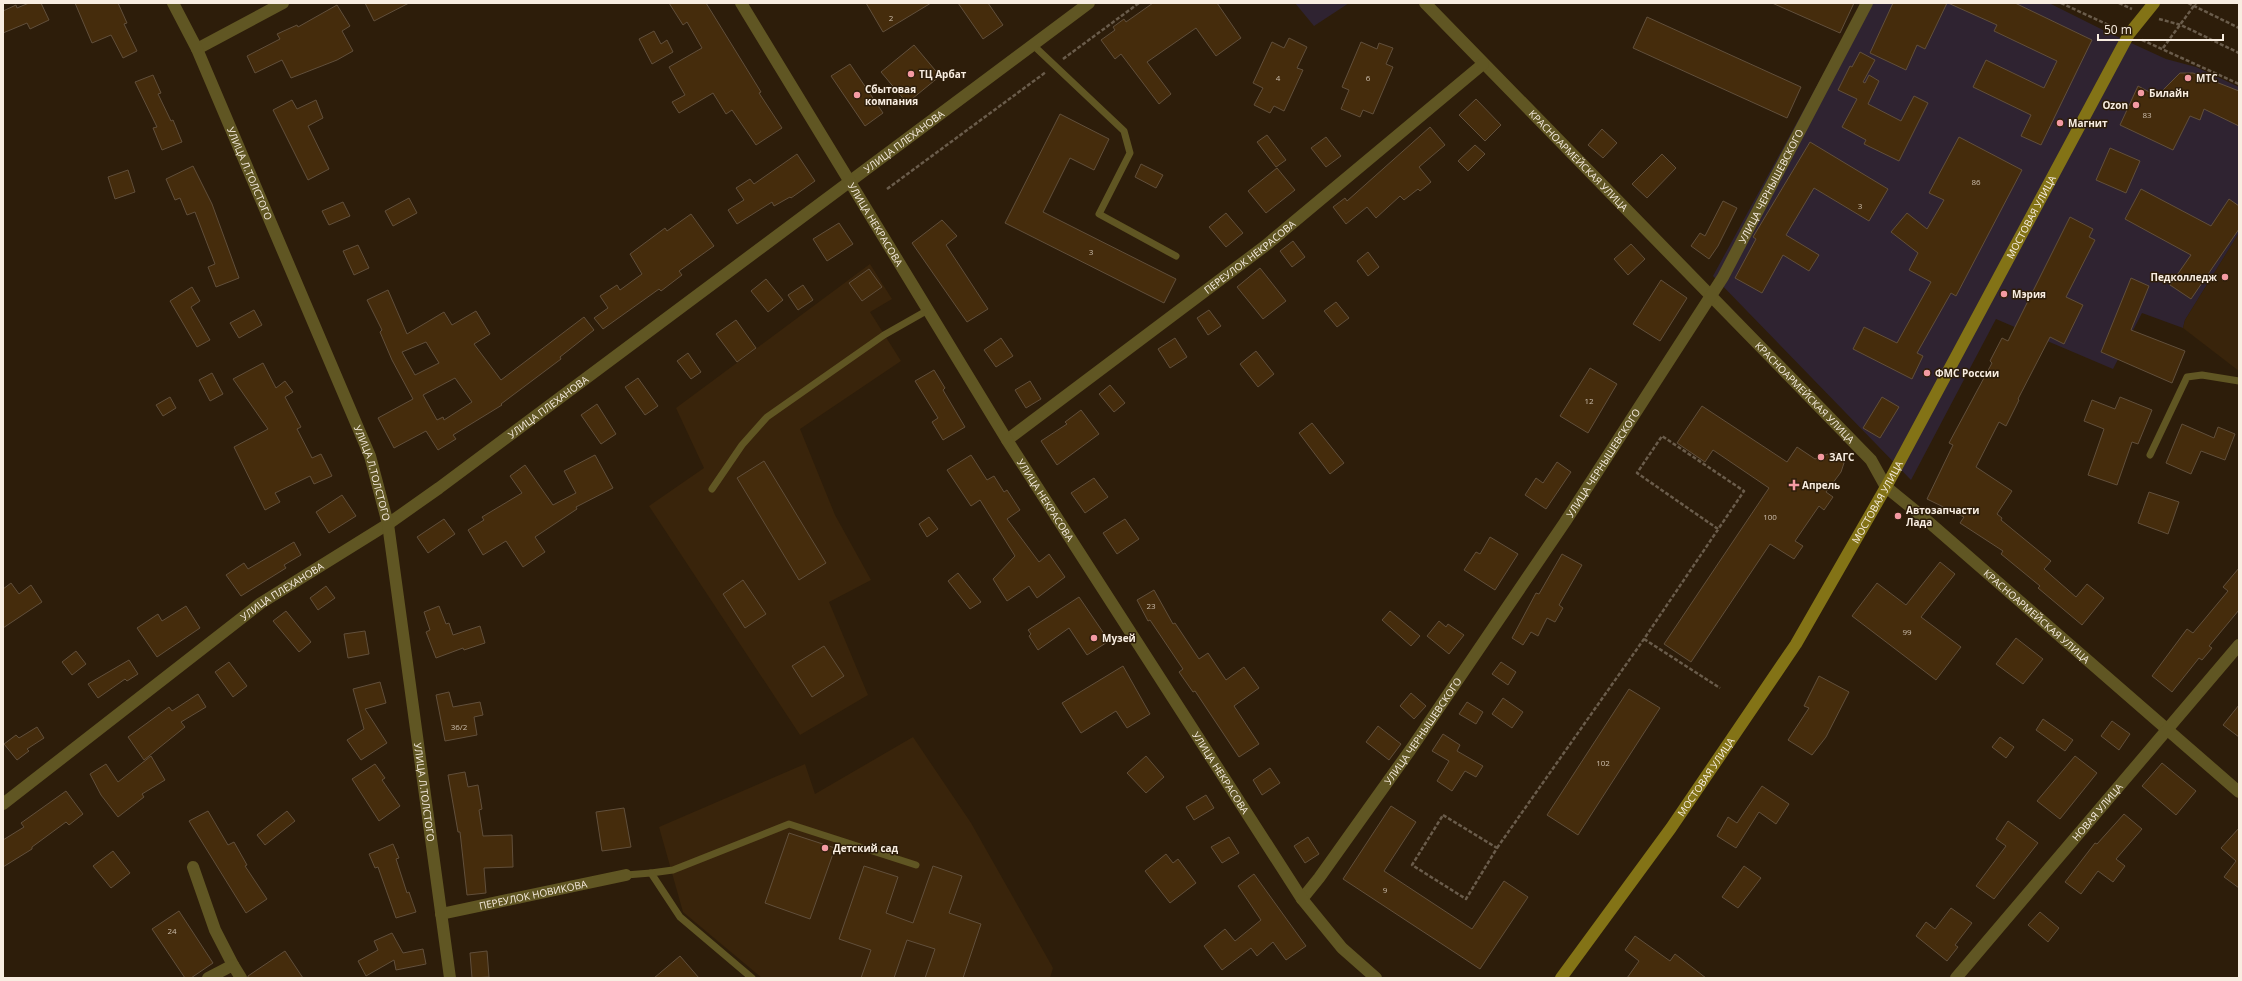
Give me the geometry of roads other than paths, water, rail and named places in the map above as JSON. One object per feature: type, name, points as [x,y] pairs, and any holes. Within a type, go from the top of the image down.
[{"type":"main road","name":"МОСТОВАЯ УЛИЦА","points":[[1561,978],[1671,828],[1796,644],[1886,487],[2129,34],[2154,3]]},
{"type":"street","name":"УЛИЦА Л.ТОЛСТОГО","points":[[173,3],[197,49],[370,456],[388,524],[450,978]]},
{"type":"street","points":[[197,49],[284,3]]},
{"type":"street","name":"УЛИЦА НЕКРАСОВА","points":[[741,3],[1007,440],[1302,899],[1342,948],[1376,978]]},
{"type":"street","name":"УЛИЦА ПЛЕХАНОВА","points":[[4,800],[261,603],[388,524],[439,488],[1089,3]]},
{"type":"street","name":"КРАСНОАРМЕЙСКАЯ УЛИЦА","points":[[1425,3],[1871,460],[1886,487],[2168,729],[2239,792]]},
{"type":"street","name":"УЛИЦА ЧЕРНЫШЕВСКОГО","points":[[1302,899],[1319,878],[1411,749],[1561,529],[1723,277],[1868,3]]},
{"type":"street","name":"ПЕРЕУЛОК НЕКРАСОВА","points":[[1007,440],[1265,246],[1483,64]]},
{"type":"street","name":"НОВАЯ УЛИЦА","points":[[1956,978],[2239,645]]},
{"type":"street","points":[[193,867],[205,905],[241,978]]},
{"type":"street","name":"ПЕРЕУЛОК НОВИКОВА","points":[[441,914],[626,875]]},
{"type":"street","points":[[208,978],[233,964]]},
{"type":"lane","points":[[1033,45],[1124,131],[1130,153],[1099,214],[1176,256]]},
{"type":"lane","points":[[712,489],[742,445],[767,418],[884,335],[928,310]]},
{"type":"lane","points":[[2150,455],[2187,377],[2202,374],[2239,381]]},
{"type":"lane","points":[[626,875],[673,870],[789,824],[916,865]]},
{"type":"lane","points":[[651,873],[680,917],[752,978]]},
{"type":"place","name":"ТЦ Арбат","points":[[911,74]]},
{"type":"place","name":"МТС","points":[[2188,78]]},
{"type":"place","name":"Билайн","points":[[2141,93]]},
{"type":"place","name":"Сбытовая компания","points":[[857,95]]},
{"type":"place","name":"Ozon","points":[[2136,105]]},
{"type":"place","name":"Магнит","points":[[2060,123]]},
{"type":"place","name":"Педколледж","points":[[2225,277]]},
{"type":"place","name":"Мэрия","points":[[2004,294]]},
{"type":"place","name":"ФМС России","points":[[1927,373]]},
{"type":"place","name":"ЗАГС","points":[[1821,457]]},
{"type":"place","name":"Апрель","points":[[1794,485]]},
{"type":"place","name":"Автозапчасти Лада","points":[[1898,516]]},
{"type":"place","name":"Музей","points":[[1094,638]]},
{"type":"place","name":"Детский сад","points":[[825,848]]}]
